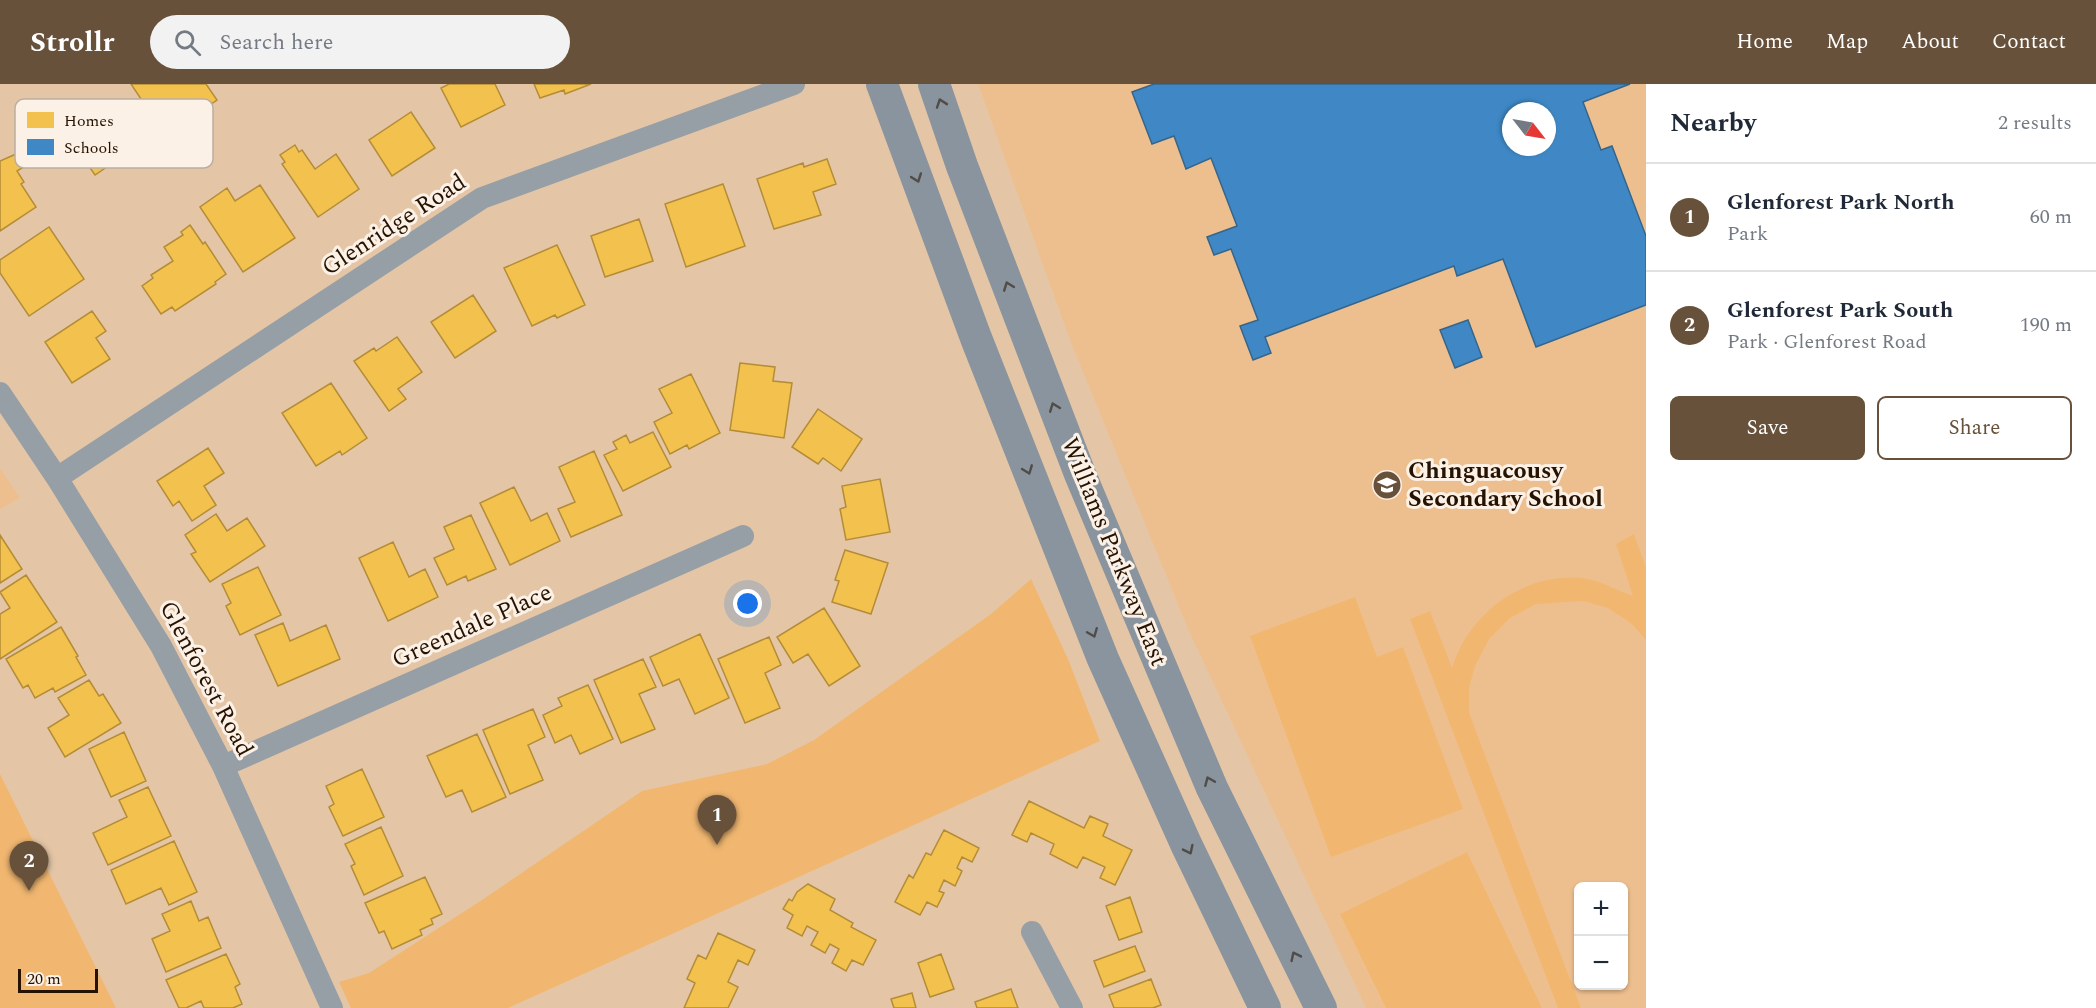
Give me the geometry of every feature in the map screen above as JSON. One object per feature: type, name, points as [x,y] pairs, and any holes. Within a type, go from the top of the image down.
[{"type":"main road","name":"Williams Parkway East","points":[[882,84],[980,348],[1103,659],[1186,844],[1265,1008]]},
{"type":"main road","name":"Williams Parkway East","points":[[934,84],[967,177],[1089,496],[1212,788],[1322,1008]]},
{"type":"street","name":"Glenridge Road","points":[[57,478],[482,198],[794,84]]},
{"type":"street","name":"Glenforest Road","points":[[0,393],[57,478],[161,646],[223,766],[332,1008]]},
{"type":"street","name":"Greendale Place","points":[[223,766],[742,536]]},
{"type":"street","points":[[1032,932],[1072,1008]]},
{"type":"shaded area","name":"Chinguacousy Secondary School","points":[[978,84],[1646,84],[1646,1008],[1366,1008],[1188,629],[1070,340]]},
{"type":"shaded area","points":[[0,468],[20,498],[0,509]]},
{"type":"shaded area","points":[[1634,534],[1646,568],[1646,640],[1631,623],[1608,608],[1583,601],[1536,604],[1510,618],[1489,639],[1475,666],[1469,688],[1469,712],[1581,1008],[1558,1008],[1410,619],[1430,611],[1452,668],[1471,630],[1485,614],[1501,600],[1539,582],[1560,578],[1588,579],[1633,596],[1616,544]]},
{"type":"shaded area","points":[[1031,579],[1068,659],[1100,741],[508,1008],[351,1008],[339,982],[369,973],[485,898],[642,791],[767,764],[814,740],[991,614]]},
{"type":"shaded area","points":[[1355,597],[1377,657],[1403,647],[1463,809],[1331,857],[1250,636]]},
{"type":"shaded area","points":[[0,774],[116,1008],[0,1008]]},
{"type":"shaded area","points":[[1467,852],[1542,1008],[1386,1008],[1340,914]]},
{"type":"building: Homes","points":[[131,84],[206,84],[217,100],[213,103],[213,99],[141,99]]},
{"type":"building: Homes","points":[[449,84],[495,84],[505,105],[461,127],[441,88]]},
{"type":"building: Homes","points":[[534,84],[591,84],[565,94],[564,90],[540,98]]},
{"type":"building: Homes","points":[[411,112],[435,148],[392,176],[369,140]]},
{"type":"building: Homes","points":[[295,145],[299,152],[302,150],[315,169],[336,154],[359,189],[318,217],[282,164],[285,162],[280,155]]},
{"type":"building: Homes","points":[[15,154],[15,168],[22,168],[17,171],[24,182],[21,184],[36,207],[0,231],[0,161]]},
{"type":"building: Homes","points":[[827,159],[836,184],[813,192],[821,215],[774,229],[757,179],[803,163],[804,167]]},
{"type":"building: Homes","points":[[90,168],[105,168],[95,175]]},
{"type":"building: Homes","points":[[723,184],[745,246],[686,267],[665,204]]},
{"type":"building: Homes","points":[[260,185],[295,238],[243,272],[200,207],[227,188],[235,201]]},
{"type":"building: Homes","points":[[639,219],[653,261],[605,277],[591,236]]},
{"type":"building: Homes","points":[[190,225],[203,244],[205,242],[226,274],[215,282],[216,284],[175,311],[172,307],[161,314],[142,286],[153,278],[151,275],[173,261],[164,247],[183,235],[181,232]]},
{"type":"building: Homes","points":[[49,227],[84,279],[29,316],[0,273],[0,260]]},
{"type":"building: Homes","points":[[557,245],[585,305],[532,326],[504,268]]},
{"type":"building: Homes","points":[[473,295],[496,331],[455,358],[431,322]]},
{"type":"building: Homes","points":[[92,311],[106,331],[96,338],[110,359],[72,383],[45,342]]},
{"type":"building: Homes","points":[[397,337],[422,372],[398,389],[406,399],[389,411],[354,361],[374,348],[376,351]]},
{"type":"building: Homes","points":[[740,363],[775,367],[773,381],[792,383],[784,438],[730,430]]},
{"type":"building: Homes","points":[[691,374],[720,433],[689,449],[687,445],[670,454],[654,422],[672,413],[659,389]]},
{"type":"building: Homes","points":[[331,383],[367,438],[342,455],[340,451],[316,466],[282,413]]},
{"type":"building: Homes","points":[[818,409],[862,439],[841,471],[823,458],[818,464],[792,447]]},
{"type":"building: Homes","points":[[653,432],[671,467],[623,491],[604,455],[617,449],[613,442],[626,435],[630,443]]},
{"type":"building: Homes","points":[[208,448],[224,473],[204,486],[216,505],[192,521],[179,501],[173,506],[157,481]]},
{"type":"building: Homes","points":[[594,451],[622,515],[571,537],[558,509],[575,502],[559,467]]},
{"type":"building: Homes","points":[[880,479],[890,532],[846,540],[840,509],[846,507],[842,486]]},
{"type":"building: Homes","points":[[514,487],[531,521],[547,513],[560,541],[510,565],[480,503]]},
{"type":"building: Homes","points":[[216,514],[227,531],[247,518],[265,546],[210,582],[191,554],[196,552],[185,535]]},
{"type":"building: Homes","points":[[471,515],[496,569],[468,581],[466,576],[447,585],[434,558],[454,549],[444,527]]},
{"type":"building: Homes","points":[[0,535],[22,569],[0,583]]},
{"type":"building: Homes","points":[[393,542],[409,577],[425,569],[438,597],[388,621],[359,558]]},
{"type":"building: Homes","points":[[845,550],[888,563],[871,614],[832,602],[839,581],[835,580]]},
{"type":"building: Homes","points":[[258,567],[281,615],[240,635],[226,606],[231,603],[222,584]]},
{"type":"building: Homes","points":[[26,575],[57,622],[0,659],[0,614],[10,608],[0,592]]},
{"type":"building: Homes","points":[[824,608],[860,666],[829,686],[808,654],[793,663],[777,637]]},
{"type":"building: Homes","points":[[283,623],[290,641],[326,625],[340,659],[278,686],[255,635]]},
{"type":"building: Homes","points":[[61,627],[86,675],[55,692],[53,688],[35,698],[28,685],[23,688],[6,659]]},
{"type":"building: Homes","points":[[700,634],[729,698],[695,714],[679,679],[663,686],[650,657]]},
{"type":"building: Homes","points":[[769,637],[781,665],[765,673],[780,708],[745,723],[718,659]]},
{"type":"building: Homes","points":[[643,659],[656,687],[639,694],[655,729],[621,743],[594,680]]},
{"type":"building: Homes","points":[[89,680],[99,696],[103,694],[121,723],[65,757],[48,728],[69,715],[58,698]]},
{"type":"building: Homes","points":[[588,685],[613,739],[580,754],[571,735],[555,743],[543,715],[562,706],[558,698]]},
{"type":"building: Homes","points":[[533,709],[545,737],[528,745],[543,780],[510,794],[483,730]]},
{"type":"building: Homes","points":[[124,732],[146,781],[111,797],[89,749]]},
{"type":"building: Homes","points":[[477,734],[506,797],[472,812],[462,790],[446,797],[427,756]]},
{"type":"building: Homes","points":[[362,769],[384,817],[343,836],[329,807],[334,804],[326,786]]},
{"type":"building: Homes","points":[[148,787],[171,836],[108,865],[93,833],[127,817],[119,800]]},
{"type":"building: Homes","points":[[1029,801],[1084,828],[1090,816],[1108,824],[1103,836],[1132,850],[1115,885],[1100,878],[1105,867],[1083,857],[1077,868],[1050,854],[1054,844],[1031,833],[1027,842],[1012,835]]},
{"type":"building: Homes","points":[[381,827],[403,876],[364,895],[351,866],[355,864],[345,844]]},
{"type":"building: Homes","points":[[944,830],[979,848],[972,862],[962,857],[957,868],[962,871],[955,886],[944,880],[939,891],[944,893],[937,907],[927,902],[920,915],[895,902],[909,875],[913,878],[926,853],[931,855]]},
{"type":"building: Homes","points":[[174,841],[197,892],[169,905],[161,888],[126,904],[111,870]]},
{"type":"building: Homes","points":[[425,877],[442,914],[431,919],[433,924],[420,930],[422,935],[392,949],[384,931],[379,933],[365,903]]},
{"type":"building: Homes","points":[[808,884],[835,899],[830,910],[853,923],[851,927],[876,940],[863,965],[852,960],[846,971],[832,963],[839,949],[830,944],[825,953],[811,945],[818,932],[807,926],[802,936],[787,928],[793,915],[783,909],[789,899],[792,901],[797,892]]},
{"type":"building: Homes","points":[[1130,897],[1142,932],[1119,940],[1106,906]]},
{"type":"building: Homes","points":[[191,901],[199,921],[208,917],[221,948],[166,972],[152,939],[170,931],[162,914]]},
{"type":"building: Homes","points":[[718,933],[755,950],[748,965],[738,960],[728,982],[738,987],[728,1008],[684,1008],[695,983],[687,979],[698,955],[706,959]]},
{"type":"building: Homes","points":[[1135,946],[1145,971],[1104,987],[1094,961]]},
{"type":"building: Homes","points":[[226,954],[240,984],[235,987],[242,1004],[233,1008],[204,1008],[201,1001],[186,1008],[179,1008],[166,980]]},
{"type":"building: Homes","points":[[941,954],[954,989],[930,997],[918,963]]},
{"type":"building: Homes","points":[[1151,979],[1161,1005],[1153,1008],[1114,1008],[1109,995]]},
{"type":"building: Homes","points":[[1011,989],[1018,1008],[977,1008],[975,1002]]},
{"type":"building: Homes","points":[[912,993],[916,1008],[894,1008],[891,999]]},
{"type":"building: Schools","points":[[1154,84],[1630,84],[1583,102],[1601,150],[1612,146],[1646,236],[1646,305],[1536,347],[1503,259],[1457,276],[1454,266],[1265,337],[1271,353],[1253,360],[1240,326],[1258,320],[1231,249],[1214,255],[1207,237],[1237,226],[1211,158],[1186,169],[1174,136],[1152,144],[1132,92]]},
{"type":"building: Schools","points":[[1468,320],[1482,357],[1455,368],[1440,330]]},
{"type":"place","name":"Chinguacousy Secondary School","points":[[1387,485]]},
{"type":"place","name":"Glenforest Park North","points":[[717,845]]},
{"type":"place","name":"Glenforest Park South","points":[[29,891]]}]
